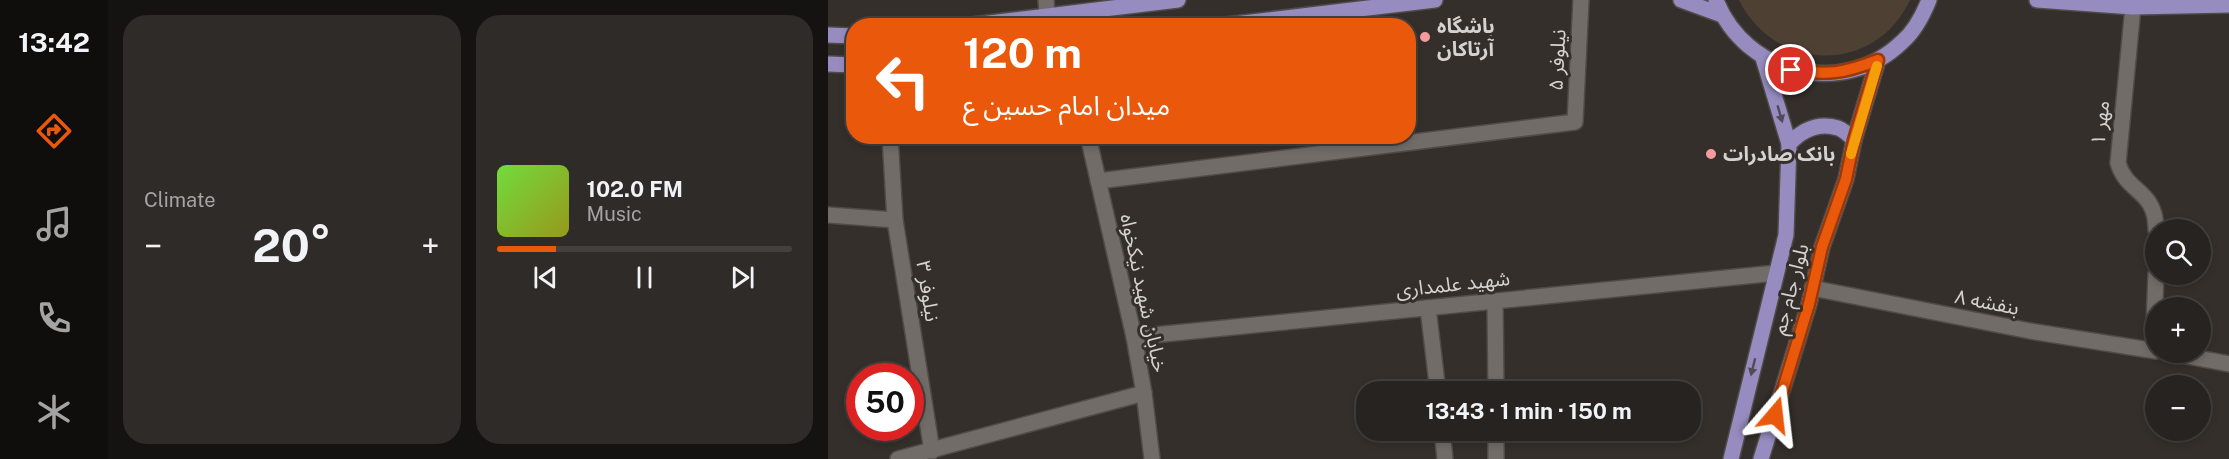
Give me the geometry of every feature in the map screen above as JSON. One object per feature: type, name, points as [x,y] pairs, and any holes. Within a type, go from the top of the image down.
[{"type":"main road","points":[[1000,18],[1046,8],[1178,0]]},
{"type":"main road","points":[[1284,18],[1435,0]]},
{"type":"main road","points":[[1681,0],[1722,15]]},
{"type":"main road","points":[[1716,0],[1722,15],[1740,39],[1763,58],[1791,70],[1821,74],[1850,71],[1878,60],[1902,42],[1921,19],[1929,0]]},
{"type":"main road","points":[[2037,0],[2133,7],[2229,5]]},
{"type":"main road","points":[[828,35],[846,36]]},
{"type":"main road","name":"بلوار جام جم","points":[[1731,459],[1786,235],[1788,144],[1763,58]]},
{"type":"main road","name":"بلوار جام جم","points":[[1761,459],[1822,247],[1846,179],[1854,140],[1878,60]]},
{"type":"main road","points":[[828,64],[846,65]]},
{"type":"main road","points":[[1788,144],[1801,131],[1816,127],[1839,128],[1854,140]]},
{"type":"street","name":"نیلوفر ۵","points":[[1416,142],[1575,122],[1581,0]]},
{"type":"street","name":"مهر ۱","points":[[2133,7],[2118,163],[2121,173],[2148,198],[2154,208],[2155,219]]},
{"type":"street","name":"نیلوفر ۳","points":[[890,144],[895,220],[932,451]]},
{"type":"street","name":"خیابان شهید نیکخواه","points":[[1090,144],[1134,337],[1152,459]]},
{"type":"street","name":"نیلوفر ۵","points":[[1098,181],[1397,144]]},
{"type":"street","points":[[828,216],[895,220]]},
{"type":"street","name":"شهید علمداری","points":[[1134,337],[1776,273]]},
{"type":"street","name":"بنفشه ۸","points":[[1812,288],[2030,331],[2145,349]]},
{"type":"street","points":[[1495,301],[1496,381]]},
{"type":"street","points":[[1428,308],[1437,381]]},
{"type":"street","name":"بنفشه ۸","points":[[2211,361],[2229,364]]},
{"type":"street","points":[[898,459],[1144,393]]},
{"type":"street","points":[[1443,441],[1445,459]]},
{"type":"street","points":[[1496,441],[1496,459]]},
{"type":"shaded area","points":[[1739,0],[1910,0],[1894,25],[1874,42],[1850,52],[1825,56],[1800,52],[1776,41],[1755,24]]},
{"type":"slow traffic","points":[[1851,154],[1877,66]]},
{"type":"place","name":"باشگاه آرتاکان","points":[[1425,37]]},
{"type":"place","name":"بانک صادرات","points":[[1711,154]]},
{"type":"route","points":[[1775,415],[1809,304],[1822,247],[1846,179],[1854,140],[1878,60],[1850,71],[1821,74],[1791,70]]}]
